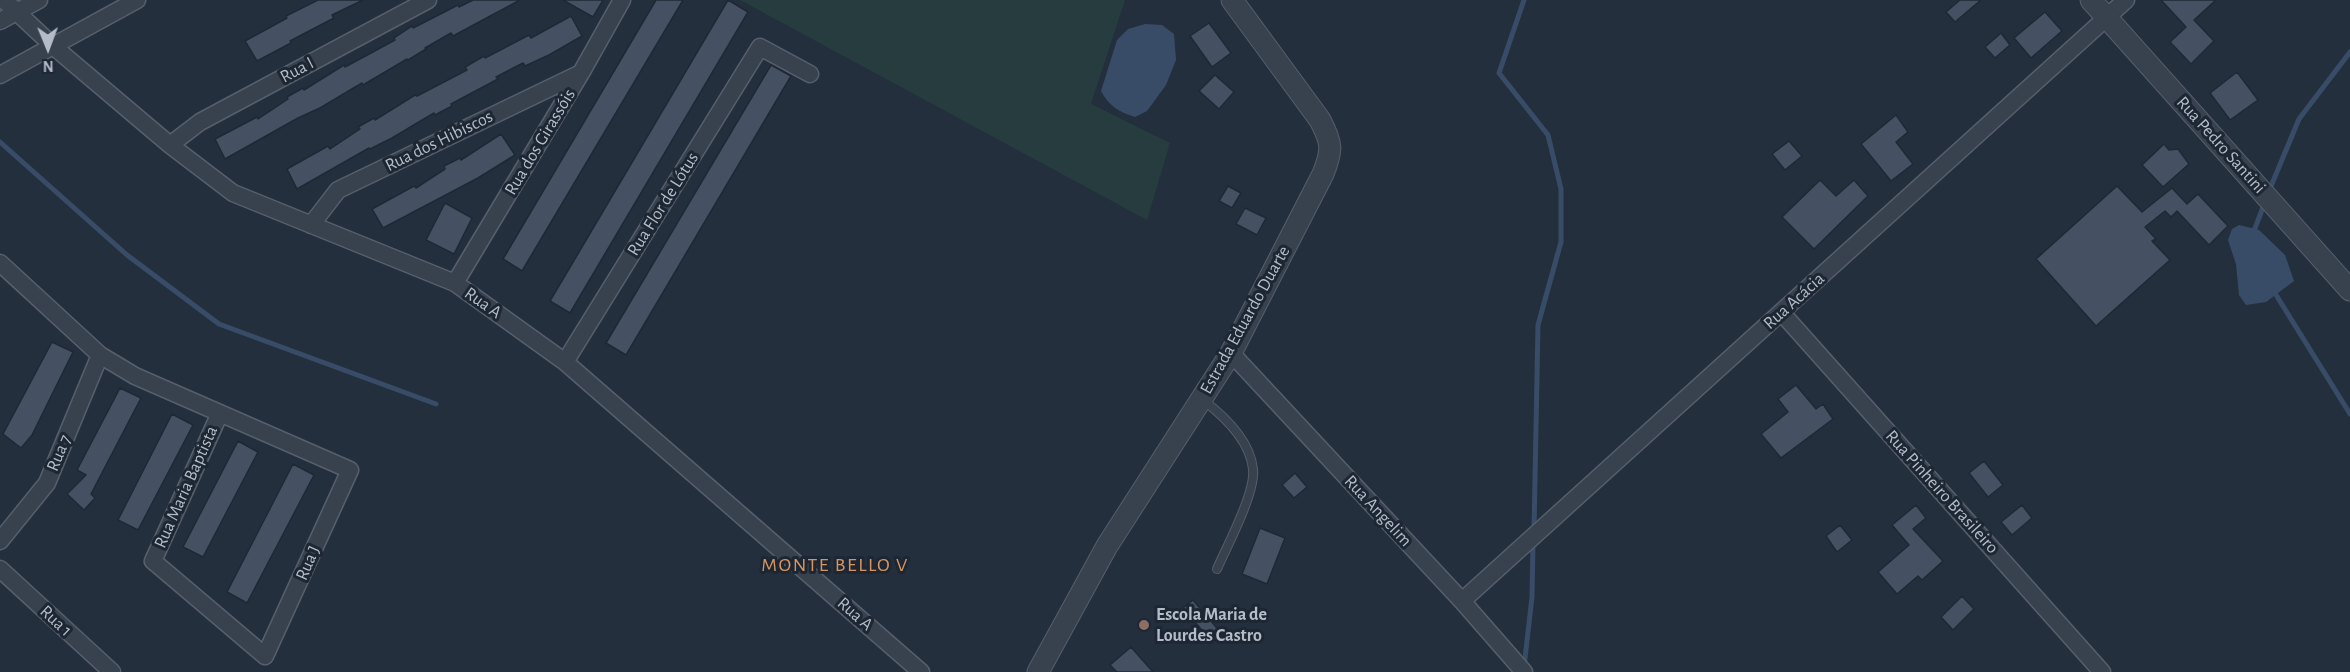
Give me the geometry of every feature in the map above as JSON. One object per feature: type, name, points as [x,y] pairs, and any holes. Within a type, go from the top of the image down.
[{"type":"street","name":"Rua A","points":[[4,0],[53,46],[170,145],[233,193],[455,283],[565,362],[921,672]]},
{"type":"street","points":[[0,21],[39,0]]},
{"type":"street","points":[[0,75],[137,0]]},
{"type":"street","name":"Rua I","points":[[170,145],[200,122],[428,0]]},
{"type":"street","name":"Rua dos Girassóis","points":[[455,283],[622,0]]},
{"type":"street","name":"Estrada Eduardo Duarte","points":[[1038,672],[1107,546],[1231,353],[1323,174],[1331,153],[1329,137],[1320,120],[1232,0]]},
{"type":"street","name":"Rua Pedro Santini","points":[[2091,0],[2350,290]]},
{"type":"street","name":"Rua Acácia","points":[[1462,601],[2126,0]]},
{"type":"street","name":"Rua Flor de Lótus","points":[[565,362],[760,47],[810,74]]},
{"type":"street","name":"Rua dos Hibiscos","points":[[311,225],[338,190],[581,73]]},
{"type":"street","points":[[0,263],[100,355],[135,376],[219,413]]},
{"type":"street","name":"Rua Pinheiro Brasileiro","points":[[1781,312],[2102,672]]},
{"type":"street","name":"Rua Angelim","points":[[1231,353],[1462,601],[1524,672]]},
{"type":"street","name":"Rua 7","points":[[0,541],[46,483],[100,355]]},
{"type":"street","name":"Rua J","points":[[219,413],[350,470],[266,656]]},
{"type":"street","name":"Rua Maria Baptista","points":[[219,413],[153,561],[266,656]]},
{"type":"street","name":"Rua 1","points":[[0,569],[112,672]]},
{"type":"lane","points":[[1202,398],[1243,441],[1254,471],[1252,486],[1217,569]]},
{"type":"green space","points":[[740,0],[1125,0],[1091,104],[1170,143],[1147,220]]},
{"type":"water","points":[[1145,24],[1162,25],[1174,34],[1176,60],[1166,85],[1147,111],[1135,117],[1115,108],[1101,91],[1117,40],[1128,29]]},
{"type":"water","points":[[2239,225],[2259,230],[2285,255],[2294,281],[2266,302],[2246,305],[2239,295],[2236,264],[2228,240],[2232,229]]},
{"type":"building","points":[[318,0],[363,0],[332,15],[334,18],[257,61],[245,41]]},
{"type":"building","points":[[473,0],[520,0],[453,36],[451,33],[408,60],[225,159],[215,139],[257,117],[258,119],[288,99],[287,97],[395,40],[394,38],[412,26],[413,28],[458,5],[459,7]]},
{"type":"building","points":[[563,0],[603,0],[593,17]]},
{"type":"building","points":[[656,0],[683,0],[522,271],[503,259]]},
{"type":"building","points":[[728,0],[748,12],[570,313],[550,301]]},
{"type":"building","points":[[1960,0],[1981,0],[1955,22],[1946,12]]},
{"type":"building","points":[[2161,0],[2216,0],[2194,20],[2214,41],[2191,64],[2170,42],[2186,27]]},
{"type":"building","points":[[2045,12],[2062,31],[2031,58],[2014,38]]},
{"type":"building","points":[[571,16],[582,36],[549,55],[525,66],[523,63],[496,77],[498,79],[451,104],[452,106],[435,115],[434,113],[297,189],[287,169],[328,146],[330,149],[360,129],[358,127],[374,118],[375,120],[415,95],[467,70],[465,67],[484,56],[485,58],[529,35],[531,38]]},
{"type":"building","points":[[1209,23],[1231,53],[1212,67],[1190,36]]},
{"type":"building","points":[[2001,33],[2010,45],[1995,58],[1985,47]]},
{"type":"building","points":[[771,65],[791,76],[626,355],[606,343]]},
{"type":"building","points":[[2237,72],[2258,100],[2230,120],[2210,93]]},
{"type":"building","points":[[1215,75],[1234,92],[1219,109],[1199,91]]},
{"type":"building","points":[[1896,115],[1908,132],[1896,142],[1913,164],[1891,181],[1861,144]]},
{"type":"building","points":[[501,134],[515,155],[478,178],[383,228],[372,209],[414,186],[416,188],[445,169],[444,166],[460,158],[461,160]]},
{"type":"building","points":[[1789,141],[1802,156],[1785,170],[1772,154]]},
{"type":"building","points":[[2164,144],[2169,150],[2178,149],[2189,164],[2163,187],[2142,165]]},
{"type":"building","points":[[1820,180],[1836,196],[1854,180],[1868,196],[1814,249],[1782,217]]},
{"type":"building","points":[[1228,186],[1241,193],[1232,208],[1219,201]]},
{"type":"building","points":[[2117,186],[2142,212],[2172,188],[2187,204],[2198,194],[2228,226],[2209,245],[2177,211],[2171,217],[2165,211],[2145,227],[2156,239],[2152,241],[2170,260],[2096,326],[2036,259]]},
{"type":"building","points":[[445,203],[472,218],[454,254],[426,240]]},
{"type":"building","points":[[1245,208],[1266,218],[1257,235],[1236,224]]},
{"type":"building","points":[[52,342],[73,352],[32,435],[21,448],[3,434]]},
{"type":"building","points":[[1796,385],[1816,409],[1823,404],[1833,419],[1781,458],[1761,434],[1788,412],[1778,399]]},
{"type":"building","points":[[120,388],[141,398],[91,494],[95,498],[84,510],[67,494],[86,475],[77,470]]},
{"type":"building","points":[[172,414],[193,425],[138,530],[118,520]]},
{"type":"building","points":[[238,441],[258,452],[203,557],[183,547]]},
{"type":"building","points":[[1984,461],[2003,485],[1988,497],[1969,473]]},
{"type":"building","points":[[293,464],[314,475],[247,603],[227,592]]},
{"type":"building","points":[[1295,473],[1307,487],[1294,498],[1282,485]]},
{"type":"building","points":[[1916,505],[1926,518],[1913,529],[1943,561],[1922,580],[1918,576],[1897,594],[1878,572],[1909,545],[1892,525]]},
{"type":"building","points":[[2022,505],[2032,518],[2012,535],[2001,522]]},
{"type":"building","points":[[1840,525],[1852,540],[1837,552],[1826,536]]},
{"type":"building","points":[[1260,528],[1285,538],[1267,584],[1242,574]]},
{"type":"building","points":[[1962,596],[1974,609],[1953,630],[1941,617]]},
{"type":"building","points":[[1193,600],[1222,634],[1212,642],[1183,608]]},
{"type":"building","points":[[1131,647],[1153,672],[1117,672],[1110,665]]},
{"type":"waterway","points":[[1524,0],[1499,73],[1548,135],[1561,189],[1561,242],[1538,325],[1534,530]]},
{"type":"waterway","points":[[2269,191],[2299,119],[2350,52]]},
{"type":"waterway","points":[[0,142],[127,255],[219,324],[436,404]]},
{"type":"waterway","points":[[2252,236],[2265,202]]},
{"type":"waterway","points":[[2273,290],[2350,414]]},
{"type":"waterway","points":[[1524,667],[1532,597],[1533,542]]},
{"type":"place","name":"Escola Maria de Lourdes Castro","points":[[1144,625]]},
{"type":"district","name":"MONTE BELLO V","points":[[835,565]]}]
